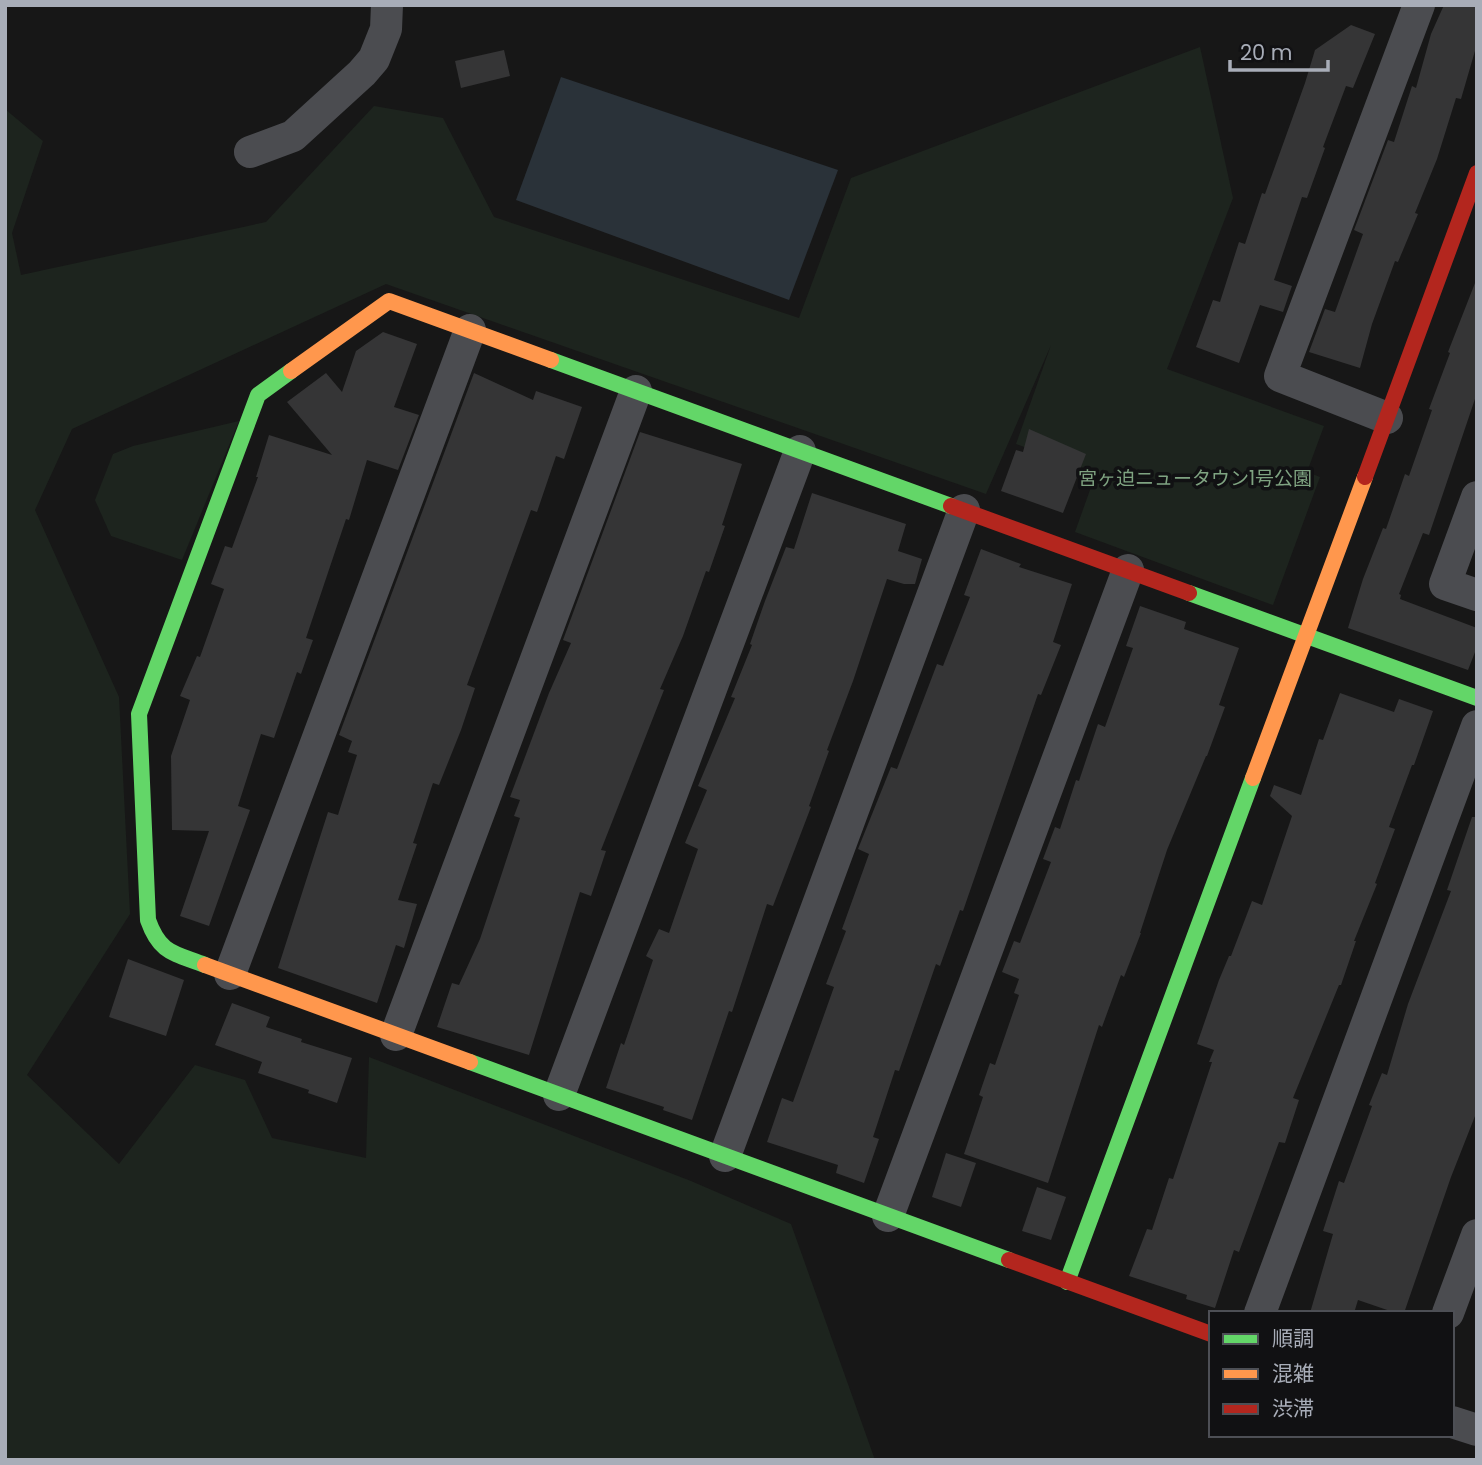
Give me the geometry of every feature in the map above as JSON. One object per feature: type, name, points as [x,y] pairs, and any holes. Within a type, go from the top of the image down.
[{"type":"street","points":[[250,152],[293,136],[362,73],[374,59],[386,29],[387,5]]},
{"type":"street","points":[[1387,418],[1280,376],[1419,5]]},
{"type":"street","points":[[1067,1282],[1477,173]]},
{"type":"street","points":[[1209,1333],[168,951],[155,940],[148,920],[139,714],[258,395],[389,301],[1477,698]]},
{"type":"street","points":[[230,974],[470,330]]},
{"type":"street","points":[[396,1035],[636,391]]},
{"type":"street","points":[[559,1095],[800,450]]},
{"type":"street","points":[[1477,497],[1445,584],[1477,595]]},
{"type":"street","points":[[725,1156],[964,510]]},
{"type":"street","points":[[888,1216],[1128,570]]},
{"type":"street","points":[[1261,1311],[1477,726]]},
{"type":"street","points":[[1449,1311],[1477,1235]]},
{"type":"street","points":[[1454,1423],[1477,1430]]},
{"type":"green space","name":"宮ヶ迫ニュータウン1号公園","points":[[1200,47],[1233,198],[1167,369],[1324,426],[1307,472],[1320,477],[1273,605],[1075,532],[1096,473],[1016,444],[1051,345],[986,494],[386,284],[72,429],[35,510],[119,697],[130,914],[27,1075],[119,1164],[195,1065],[245,1080],[272,1138],[366,1158],[369,1057],[691,1181],[791,1224],[875,1460],[5,1460],[5,109],[43,141],[12,233],[21,275],[266,222],[374,106],[443,118],[494,217],[799,318],[851,178]]},
{"type":"green space","points":[[239,421],[182,560],[111,536],[95,500],[113,454],[133,446]]},
{"type":"shaded area","points":[[561,77],[838,170],[789,300],[516,200]]},
{"type":"building","points":[[1444,5],[1477,5],[1477,44],[1461,99],[1456,98],[1437,159],[1415,213],[1418,214],[1398,262],[1395,261],[1372,324],[1360,368],[1309,352],[1325,309],[1335,312],[1363,234],[1354,230],[1388,140],[1394,142],[1412,86],[1416,88],[1431,34]]},
{"type":"building","points":[[1351,25],[1375,34],[1353,88],[1346,86],[1307,198],[1302,197],[1274,280],[1292,286],[1283,312],[1260,305],[1239,363],[1196,347],[1213,300],[1220,302],[1239,242],[1245,244],[1315,50]]},
{"type":"building","points":[[504,50],[510,76],[461,88],[455,61]]},
{"type":"building","points":[[1475,283],[1477,393],[1429,535],[1423,533],[1399,594],[1400,599],[1477,628],[1477,647],[1468,670],[1348,628],[1383,528],[1386,529],[1405,474],[1409,476],[1432,410],[1429,409],[1450,353],[1448,352]]},
{"type":"building","points":[[383,332],[417,344],[394,407],[419,415],[398,470],[367,460],[349,520],[346,519],[306,638],[313,640],[301,674],[297,672],[274,738],[261,734],[238,806],[250,810],[209,926],[180,916],[209,831],[172,830],[171,756],[190,700],[180,696],[197,656],[200,657],[224,589],[211,584],[225,546],[232,548],[258,477],[269,435],[332,455],[287,402],[326,373],[342,392],[356,351]]},
{"type":"building","points":[[474,373],[533,400],[536,391],[582,407],[564,459],[556,456],[537,512],[531,510],[467,685],[475,688],[461,730],[439,785],[433,783],[413,843],[417,844],[398,900],[417,904],[404,948],[396,945],[377,1003],[278,968],[328,812],[338,815],[357,755],[348,752],[352,741],[339,735]]},
{"type":"building","points":[[1029,429],[1086,454],[1063,513],[1001,491],[1016,450],[1023,452]]},
{"type":"building","points":[[640,432],[742,464],[709,572],[706,571],[683,636],[660,689],[664,690],[601,850],[606,851],[591,896],[580,892],[529,1055],[437,1027],[452,983],[459,985],[480,939],[520,818],[514,816],[520,800],[510,797],[571,643],[563,640]]},
{"type":"building","points":[[812,493],[906,524],[898,551],[922,559],[915,584],[887,579],[827,750],[829,751],[809,806],[811,807],[773,906],[767,904],[732,1012],[729,1011],[692,1120],[663,1110],[664,1107],[606,1088],[653,960],[646,956],[659,929],[669,933],[698,849],[685,843],[707,790],[698,786],[735,698],[731,697],[786,547],[794,549]]},
{"type":"building","points":[[981,549],[1021,564],[1019,567],[1072,584],[1053,642],[1061,645],[1041,695],[1038,694],[963,911],[960,910],[940,966],[936,964],[899,1071],[895,1070],[873,1137],[879,1139],[864,1183],[836,1173],[838,1165],[767,1142],[782,1098],[793,1102],[834,987],[826,984],[846,931],[842,929],[869,854],[858,849],[891,767],[897,769],[937,664],[943,666],[970,597],[964,595]]},
{"type":"building","points":[[1140,606],[1186,622],[1184,629],[1239,648],[1219,705],[1225,707],[1167,850],[1124,977],[1121,975],[1102,1027],[1099,1025],[1048,1183],[964,1154],[983,1097],[979,1095],[990,1063],[995,1065],[1019,995],[1014,993],[1019,979],[1002,972],[1014,941],[1020,943],[1051,862],[1043,859],[1055,827],[1060,829],[1098,724],[1105,727],[1133,648],[1126,646]]},
{"type":"building","points":[[1340,693],[1394,712],[1399,699],[1433,711],[1389,827],[1395,829],[1354,941],[1341,985],[1293,1098],[1299,1100],[1285,1143],[1279,1142],[1239,1252],[1234,1250],[1215,1308],[1186,1299],[1187,1295],[1129,1276],[1147,1229],[1152,1230],[1169,1178],[1173,1179],[1212,1062],[1209,1062],[1214,1050],[1197,1044],[1219,980],[1252,901],[1262,905],[1292,816],[1270,796],[1274,785],[1301,795],[1319,739],[1323,740]]},
{"type":"building","points":[[1472,817],[1477,817],[1477,1111],[1405,1311],[1390,1311],[1358,1300],[1355,1311],[1311,1311],[1333,1234],[1323,1231],[1339,1181],[1344,1183],[1382,1073],[1387,1075],[1408,1004],[1451,891],[1447,890]]},
{"type":"building","points":[[128,959],[184,980],[166,1036],[109,1017]]},
{"type":"building","points":[[232,1003],[270,1017],[266,1027],[302,1039],[301,1042],[352,1058],[337,1103],[308,1093],[309,1090],[258,1073],[262,1062],[215,1045]]},
{"type":"building","points":[[946,1153],[976,1163],[961,1207],[932,1197]]},
{"type":"building","points":[[1037,1187],[1066,1197],[1051,1240],[1022,1231]]},
{"type":"traffic: fast","points":[[551,360],[951,506]]},
{"type":"traffic: fast","points":[[205,965],[169,951],[158,940],[148,920],[139,714],[258,395],[291,371]]},
{"type":"traffic: fast","points":[[1189,593],[1477,698]]},
{"type":"traffic: fast","points":[[1067,1282],[1253,778]]},
{"type":"traffic: fast","points":[[470,1062],[1009,1260]]},
{"type":"traffic: slow","points":[[291,371],[389,301],[551,360]]},
{"type":"traffic: slow","points":[[1253,778],[1365,477]]},
{"type":"traffic: slow","points":[[205,965],[470,1062]]},
{"type":"traffic: jam","points":[[1365,477],[1477,173]]},
{"type":"traffic: jam","points":[[951,506],[1189,593]]},
{"type":"traffic: jam","points":[[1009,1260],[1209,1333]]}]
